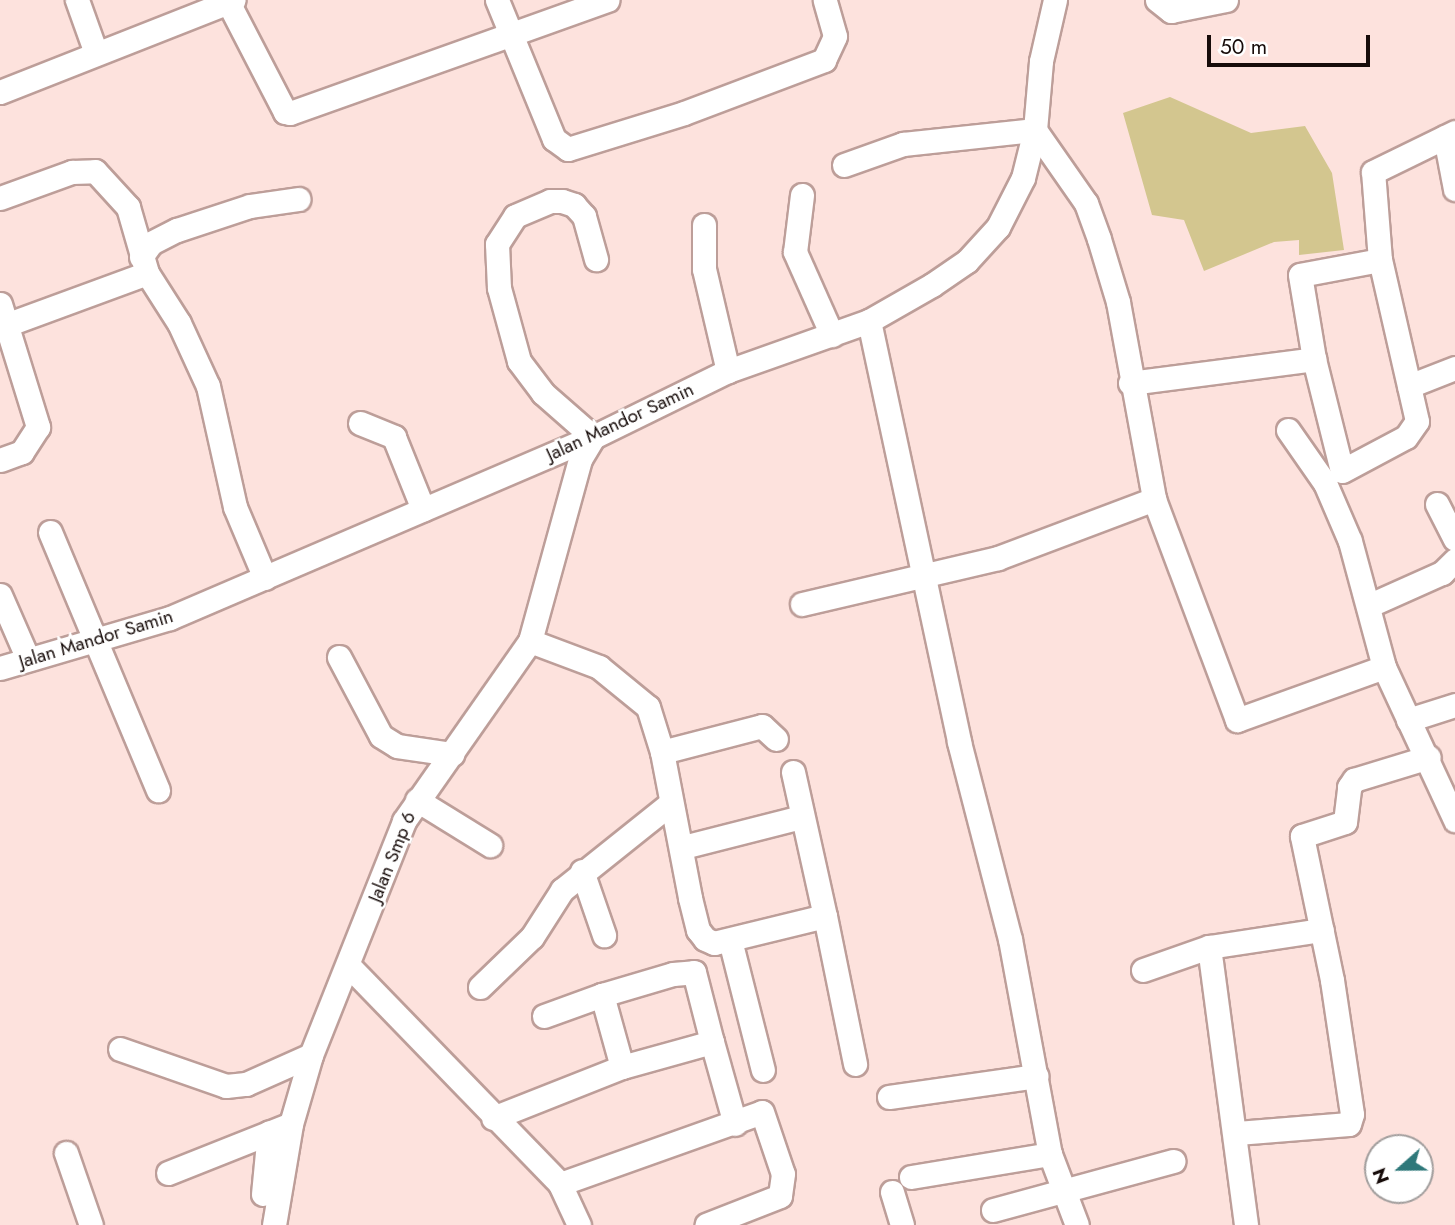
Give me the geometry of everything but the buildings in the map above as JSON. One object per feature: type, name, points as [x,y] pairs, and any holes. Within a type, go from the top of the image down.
[{"type":"street","points":[[77,0],[96,53]]},
{"type":"street","points":[[497,0],[554,139],[568,149],[684,113],[824,60],[835,36],[825,0]]},
{"type":"street","points":[[0,92],[229,1],[287,113],[608,0]]},
{"type":"street","name":"Jalan Mandor Samin","points":[[0,668],[170,618],[593,437],[728,371],[869,321],[967,261],[998,227],[1023,178],[1035,130],[1035,92],[1055,0]]},
{"type":"street","points":[[1157,0],[1171,11],[1226,0]]},
{"type":"street","points":[[844,165],[903,144],[1035,130],[1086,203],[1118,302],[1129,383],[1154,499],[1237,720],[1384,667]]},
{"type":"street","points":[[1380,260],[1300,275],[1314,359],[1342,471],[1413,431],[1416,414],[1380,260],[1373,172],[1450,135],[1455,188]]},
{"type":"street","points":[[0,198],[72,172],[95,171],[128,207],[144,265],[179,323],[208,386],[235,507],[265,578]]},
{"type":"street","points":[[802,195],[795,252],[832,335]]},
{"type":"street","points":[[144,265],[151,243],[177,230],[250,206],[298,199]]},
{"type":"street","points":[[593,437],[543,393],[519,361],[499,288],[497,244],[515,216],[550,201],[562,201],[574,205],[584,216],[596,259]]},
{"type":"street","points":[[704,225],[705,269],[728,371]]},
{"type":"street","points":[[0,460],[22,452],[38,427],[3,315],[144,265]]},
{"type":"street","points":[[869,321],[959,742],[1010,939],[1050,1154],[1077,1225]]},
{"type":"street","points":[[1129,383],[1314,359]]},
{"type":"street","points":[[1409,386],[1455,368]]},
{"type":"street","points":[[360,423],[394,437],[424,509]]},
{"type":"street","points":[[1288,430],[1325,483],[1350,541],[1370,605],[1384,667],[1408,720],[1429,757],[1455,820]]},
{"type":"street","name":"Jalan Smp 6","points":[[274,1225],[280,1128],[349,966],[404,821],[530,641],[580,459],[593,437]]},
{"type":"street","points":[[802,604],[998,558],[1154,499]]},
{"type":"street","points":[[1437,504],[1455,539]]},
{"type":"street","points":[[50,532],[158,790]]},
{"type":"street","points":[[1370,605],[1442,573],[1455,560]]},
{"type":"street","points":[[0,595],[28,659]]},
{"type":"street","points":[[530,641],[598,667],[626,686],[648,708],[662,752],[670,803],[683,847],[698,930],[714,943],[825,916]]},
{"type":"street","points":[[339,657],[381,736],[397,746],[453,754]]},
{"type":"street","points":[[1408,720],[1455,705]]},
{"type":"street","points":[[662,752],[762,726],[776,739]]},
{"type":"street","points":[[1237,1133],[1349,1124],[1352,1114],[1322,930],[1302,836],[1345,822],[1349,787],[1354,780],[1429,757]]},
{"type":"street","points":[[793,772],[855,1064]]},
{"type":"street","points":[[417,800],[490,845]]},
{"type":"street","points":[[480,987],[532,937],[556,897],[582,871],[670,803]]},
{"type":"street","points":[[683,847],[801,817]]},
{"type":"street","points":[[582,871],[604,934]]},
{"type":"street","points":[[1143,970],[1209,947],[1322,930]]},
{"type":"street","points":[[730,940],[763,1070]]},
{"type":"street","points":[[1209,947],[1237,1133],[1246,1225]]},
{"type":"street","points":[[349,966],[493,1118],[560,1184],[579,1225]]},
{"type":"street","points":[[544,1016],[673,974],[694,972],[735,1124]]},
{"type":"street","points":[[602,995],[622,1067]]},
{"type":"street","points":[[493,1118],[622,1067],[712,1042]]},
{"type":"street","points":[[120,1049],[226,1086],[246,1084],[312,1055]]},
{"type":"street","points":[[889,1097],[1037,1076]]},
{"type":"street","points":[[560,1184],[735,1124],[762,1112],[784,1186],[780,1196],[706,1225]]},
{"type":"street","points":[[168,1173],[280,1128]]},
{"type":"street","points":[[260,1225],[280,1128]]},
{"type":"street","points":[[66,1153],[91,1225]]},
{"type":"street","points":[[911,1177],[1050,1154]]},
{"type":"street","points":[[993,1210],[1173,1161]]},
{"type":"street","points":[[892,1192],[902,1225]]},
{"type":"shaded area","points":[[1170,97],[1251,133],[1305,126],[1332,173],[1344,250],[1299,255],[1299,240],[1274,242],[1204,271],[1184,220],[1152,215],[1123,113]]}]
